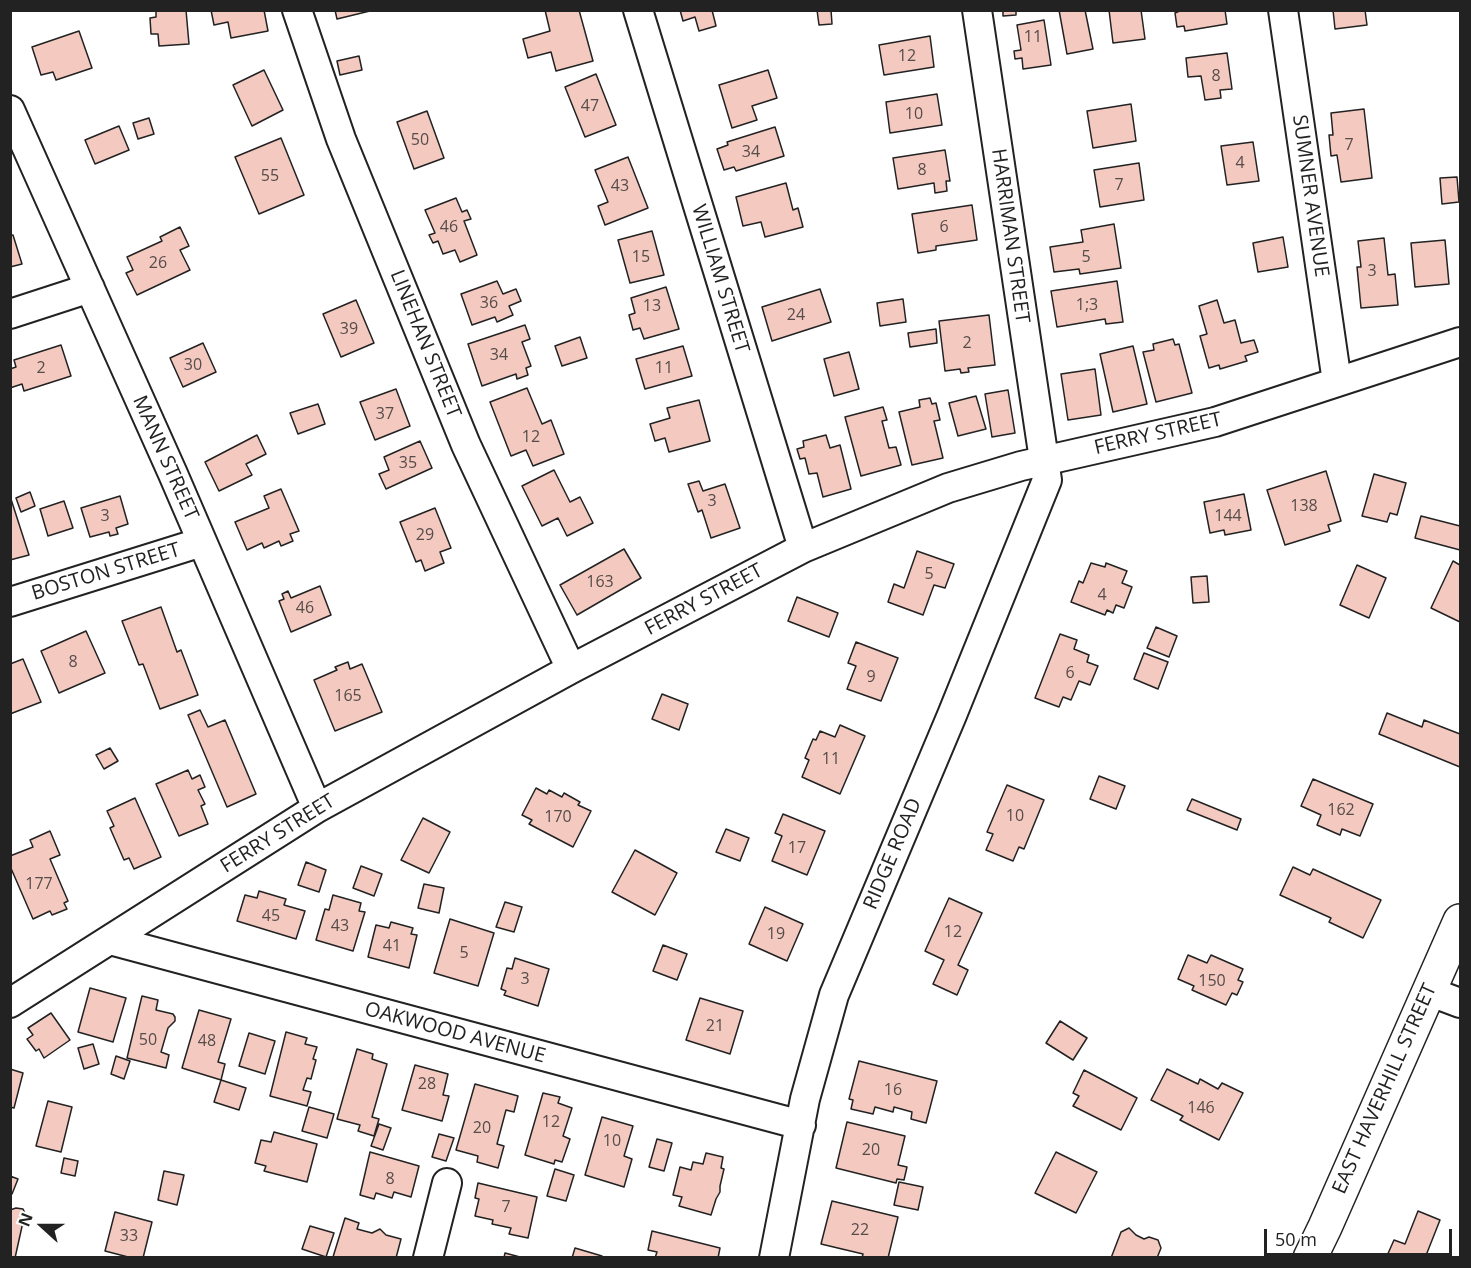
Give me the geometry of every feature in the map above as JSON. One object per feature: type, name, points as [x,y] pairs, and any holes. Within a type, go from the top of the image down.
[{"type":"main road","name":"EAST HAVERHILL STREET","points":[[1310,1257],[1461,921]]},
{"type":"street","name":"LINEHAN STREET","points":[[297,10],[340,139],[462,434],[571,669]]},
{"type":"street","name":"WILLIAM STREET","points":[[638,10],[803,548]]},
{"type":"street","name":"HARRIMAN STREET","points":[[977,10],[1044,461]]},
{"type":"street","name":"SUMNER AVENUE","points":[[1283,10],[1337,382]]},
{"type":"street","name":"MANN STREET","points":[[10,110],[202,542],[317,808]]},
{"type":"street","points":[[10,314],[90,288]]},
{"type":"street","name":"FERRY STREET","points":[[10,1003],[317,808],[571,669],[803,548],[948,488],[1044,461],[1215,422],[1461,342]]},
{"type":"street","name":"RIDGE ROAD","points":[[774,1257],[801,1125],[834,994],[952,715],[1047,480],[1044,461]]},
{"type":"street","name":"BOSTON STREET","points":[[10,602],[202,542]]},
{"type":"street","name":"OAKWOOD AVENUE","points":[[110,940],[801,1125]]},
{"type":"street","points":[[1428,991],[1461,1003]]},
{"type":"street","points":[[428,1257],[447,1183]]},
{"type":"building","points":[[156,10],[186,10],[189,44],[159,46],[158,34],[151,34],[150,18],[156,17]]},
{"type":"building","points":[[211,10],[264,10],[268,31],[231,38],[228,22],[214,25]]},
{"type":"building","points":[[335,10],[374,10],[337,19]]},
{"type":"building","points":[[545,10],[579,10],[593,61],[556,71],[551,52],[528,58],[523,39],[550,31]]},
{"type":"building","points":[[680,10],[712,10],[716,26],[699,31],[695,17],[683,21]]},
{"type":"building","points":[[817,10],[831,10],[832,24],[819,25]]},
{"type":"building","points":[[1003,10],[1016,10],[1016,15],[1003,16]]},
{"type":"building","points":[[1059,10],[1085,10],[1093,49],[1067,54]]},
{"type":"building","points":[[1109,10],[1141,10],[1145,39],[1113,43]]},
{"type":"building","points":[[1182,10],[1225,10],[1227,24],[1185,31],[1184,26],[1177,27],[1175,13]]},
{"type":"building","points":[[1333,10],[1365,10],[1367,25],[1335,29]]},
{"type":"building","points":[[1044,20],[1051,65],[1023,69],[1022,58],[1015,59],[1014,51],[1021,50],[1017,25]]},
{"type":"building","points":[[79,31],[92,68],[56,80],[53,72],[41,75],[32,47]]},
{"type":"building","points":[[930,36],[934,67],[884,75],[879,45]]},
{"type":"building","points":[[1227,53],[1232,89],[1220,90],[1221,98],[1205,100],[1201,76],[1188,77],[1186,58]]},
{"type":"building","points":[[359,56],[362,70],[340,75],[337,61]]},
{"type":"building","points":[[264,70],[283,110],[252,126],[233,85]]},
{"type":"building","points":[[768,70],[777,98],[752,106],[757,120],[732,128],[719,85]]},
{"type":"building","points":[[596,74],[616,125],[585,137],[565,87]]},
{"type":"building","points":[[937,94],[942,125],[890,133],[886,102]]},
{"type":"building","points":[[1131,104],[1136,141],[1093,148],[1087,111]]},
{"type":"building","points":[[1364,109],[1372,178],[1341,182],[1337,155],[1331,156],[1329,135],[1333,135],[1331,113]]},
{"type":"building","points":[[427,111],[444,158],[414,169],[397,122]]},
{"type":"building","points":[[149,118],[154,134],[138,139],[133,123]]},
{"type":"building","points":[[119,126],[129,150],[95,164],[85,140]]},
{"type":"building","points":[[775,127],[784,156],[736,171],[734,167],[724,170],[717,149],[728,145],[727,142]]},
{"type":"building","points":[[281,138],[304,195],[259,214],[235,157]]},
{"type":"building","points":[[1253,142],[1259,181],[1227,185],[1221,146]]},
{"type":"building","points":[[945,150],[950,181],[946,181],[947,191],[935,193],[934,183],[898,189],[893,158]]},
{"type":"building","points":[[628,157],[648,208],[605,225],[598,206],[608,202],[595,170]]},
{"type":"building","points":[[1139,163],[1144,200],[1100,207],[1094,170]]},
{"type":"building","points":[[1457,177],[1459,202],[1442,204],[1440,178]]},
{"type":"building","points":[[786,183],[793,210],[798,208],[803,227],[765,237],[761,222],[743,226],[736,197]]},
{"type":"building","points":[[456,198],[462,212],[467,210],[471,219],[464,221],[477,255],[460,262],[455,250],[443,254],[438,241],[433,243],[429,235],[435,233],[425,210]]},
{"type":"building","points":[[972,205],[977,240],[936,246],[936,250],[918,253],[912,214]]},
{"type":"building","points":[[1114,224],[1121,268],[1080,274],[1079,269],[1054,272],[1050,247],[1083,242],[1081,230]]},
{"type":"building","points":[[180,227],[189,246],[180,250],[190,270],[137,295],[126,273],[133,270],[127,257],[162,241],[160,237]]},
{"type":"building","points":[[652,231],[664,275],[630,283],[618,240]]},
{"type":"building","points":[[10,235],[13,235],[22,264],[10,267]]},
{"type":"building","points":[[1283,237],[1288,267],[1258,272],[1253,243]]},
{"type":"building","points":[[1384,238],[1388,275],[1395,274],[1398,305],[1361,308],[1357,267],[1361,267],[1358,241]]},
{"type":"building","points":[[1445,240],[1449,284],[1415,287],[1411,243]]},
{"type":"building","points":[[497,281],[503,294],[516,289],[521,301],[509,306],[513,315],[497,322],[495,317],[472,325],[461,294]]},
{"type":"building","points":[[1117,281],[1123,322],[1106,324],[1105,319],[1057,327],[1051,291]]},
{"type":"building","points":[[666,287],[679,329],[644,339],[640,328],[633,330],[629,315],[635,313],[631,298]]},
{"type":"building","points":[[820,289],[831,322],[772,341],[762,307]]},
{"type":"building","points":[[903,299],[906,322],[880,326],[877,303]]},
{"type":"building","points":[[356,300],[374,343],[341,357],[323,314]]},
{"type":"building","points":[[1217,300],[1224,323],[1235,320],[1241,343],[1254,340],[1258,352],[1245,356],[1247,361],[1220,369],[1219,365],[1209,368],[1200,336],[1207,334],[1199,306]]},
{"type":"building","points":[[989,315],[995,365],[968,368],[969,372],[961,373],[960,369],[945,371],[939,321]]},
{"type":"building","points":[[525,325],[530,339],[522,342],[531,366],[526,368],[528,375],[517,379],[516,374],[482,386],[468,344]]},
{"type":"building","points":[[936,329],[937,343],[910,347],[908,333]]},
{"type":"building","points":[[580,337],[587,358],[562,366],[555,346]]},
{"type":"building","points":[[1173,339],[1175,345],[1179,344],[1192,393],[1156,402],[1143,352],[1154,350],[1153,344]]},
{"type":"building","points":[[203,343],[216,372],[183,387],[170,358]]},
{"type":"building","points":[[61,345],[71,376],[24,391],[22,384],[10,388],[10,369],[16,367],[14,360]]},
{"type":"building","points":[[683,346],[692,376],[645,389],[636,359]]},
{"type":"building","points":[[1133,346],[1147,404],[1113,412],[1100,354]]},
{"type":"building","points":[[849,352],[859,389],[834,396],[824,359]]},
{"type":"building","points":[[1095,369],[1101,415],[1068,420],[1061,374]]},
{"type":"building","points":[[527,388],[542,424],[551,420],[564,454],[533,466],[526,450],[511,456],[490,402]]},
{"type":"building","points":[[396,389],[410,426],[375,440],[360,402]]},
{"type":"building","points":[[1008,390],[1015,433],[992,437],[985,394]]},
{"type":"building","points":[[976,396],[986,429],[958,436],[949,403]]},
{"type":"building","points":[[930,398],[932,404],[936,403],[940,420],[934,421],[943,458],[912,465],[899,412],[920,407],[919,400]]},
{"type":"building","points":[[699,400],[710,441],[669,452],[665,438],[655,441],[650,424],[670,418],[667,408]]},
{"type":"building","points":[[318,404],[325,424],[298,434],[290,413]]},
{"type":"building","points":[[883,407],[887,420],[882,421],[889,448],[896,447],[901,465],[861,476],[845,417]]},
{"type":"building","points":[[257,435],[266,454],[246,464],[252,475],[219,491],[205,462]]},
{"type":"building","points":[[826,435],[830,448],[840,445],[851,489],[823,497],[817,473],[809,474],[805,458],[800,459],[797,449],[804,447],[803,441]]},
{"type":"building","points":[[420,441],[432,468],[386,489],[379,474],[389,470],[384,457]]},
{"type":"building","points":[[554,470],[570,502],[580,497],[593,523],[567,536],[558,518],[542,526],[522,486]]},
{"type":"building","points":[[1326,471],[1341,521],[1328,525],[1330,531],[1285,545],[1267,490]]},
{"type":"building","points":[[1374,474],[1406,483],[1397,515],[1390,513],[1387,522],[1362,516]]},
{"type":"building","points":[[699,481],[703,491],[725,484],[740,528],[711,538],[702,510],[698,512],[688,484]]},
{"type":"building","points":[[281,489],[299,531],[290,534],[293,541],[281,546],[279,541],[264,548],[262,543],[247,550],[235,522],[269,508],[264,496]]},
{"type":"building","points":[[30,492],[35,506],[21,512],[16,498]]},
{"type":"building","points":[[1244,494],[1251,530],[1225,535],[1224,530],[1210,533],[1204,502]]},
{"type":"building","points":[[10,496],[29,555],[10,560]]},
{"type":"building","points":[[120,496],[128,524],[116,528],[118,534],[110,536],[109,532],[90,537],[81,508]]},
{"type":"building","points":[[64,501],[73,528],[48,536],[40,509]]},
{"type":"building","points":[[435,508],[451,548],[440,552],[444,563],[425,571],[421,560],[416,562],[400,522]]},
{"type":"building","points":[[1421,516],[1460,526],[1460,550],[1415,538]]},
{"type":"building","points":[[624,549],[641,578],[577,615],[560,585]]},
{"type":"building","points":[[917,551],[954,564],[945,588],[934,585],[923,615],[888,602],[894,584],[904,588]]},
{"type":"building","points":[[1453,561],[1460,565],[1460,622],[1431,608]]},
{"type":"building","points":[[1091,563],[1105,567],[1106,563],[1127,571],[1122,583],[1132,587],[1124,608],[1116,605],[1113,613],[1107,610],[1105,615],[1071,602],[1079,581],[1083,583]]},
{"type":"building","points":[[1357,565],[1386,578],[1369,618],[1340,605]]},
{"type":"building","points":[[1207,576],[1209,602],[1193,603],[1191,577]]},
{"type":"building","points":[[320,586],[331,615],[291,632],[279,601],[284,599],[282,594],[288,591],[291,598]]},
{"type":"building","points":[[797,597],[838,613],[829,637],[788,621]]},
{"type":"building","points":[[161,607],[177,652],[181,650],[198,695],[160,709],[143,664],[139,665],[122,621]]},
{"type":"building","points":[[1156,627],[1177,636],[1169,657],[1147,648]]},
{"type":"building","points":[[86,631],[105,673],[59,693],[41,651]]},
{"type":"building","points":[[1060,634],[1077,640],[1074,649],[1089,655],[1087,662],[1098,666],[1090,685],[1079,681],[1071,700],[1063,697],[1059,707],[1035,698]]},
{"type":"building","points":[[856,642],[898,658],[881,701],[847,689],[856,666],[848,663]]},
{"type":"building","points":[[1144,653],[1168,662],[1158,689],[1134,679]]},
{"type":"building","points":[[23,659],[41,702],[10,714],[10,664]]},
{"type":"building","points":[[348,662],[350,669],[362,664],[382,712],[335,731],[314,680],[337,670],[335,667]]},
{"type":"building","points":[[662,694],[688,704],[679,730],[652,719]]},
{"type":"building","points":[[200,710],[208,727],[225,720],[256,794],[227,807],[188,715]]},
{"type":"building","points":[[1387,713],[1422,727],[1424,720],[1460,734],[1460,767],[1379,734]]},
{"type":"building","points":[[840,725],[865,736],[840,794],[802,777],[809,760],[805,758],[813,739],[816,740],[820,731],[835,737]]},
{"type":"building","points":[[110,748],[118,761],[104,769],[96,755]]},
{"type":"building","points":[[188,770],[192,779],[200,775],[205,787],[198,790],[205,804],[201,806],[208,824],[179,836],[156,784]]},
{"type":"building","points":[[1099,776],[1125,786],[1116,809],[1090,799]]},
{"type":"building","points":[[1313,779],[1373,804],[1360,836],[1342,829],[1340,835],[1317,825],[1321,815],[1301,806]]},
{"type":"building","points":[[1007,785],[1044,800],[1024,849],[1019,847],[1013,861],[986,850],[993,834],[987,832]]},
{"type":"building","points":[[536,788],[547,794],[549,790],[562,797],[564,793],[580,802],[578,805],[591,811],[573,847],[529,824],[532,820],[522,815]]},
{"type":"building","points":[[135,798],[161,857],[134,869],[129,858],[124,860],[110,828],[114,826],[107,811]]},
{"type":"building","points":[[1192,799],[1241,819],[1237,830],[1187,810]]},
{"type":"building","points":[[783,814],[825,831],[807,875],[772,861],[782,836],[775,833]]},
{"type":"building","points":[[423,818],[450,832],[429,873],[401,860]]},
{"type":"building","points":[[726,829],[749,838],[740,861],[716,852]]},
{"type":"building","points":[[50,831],[60,855],[50,859],[68,901],[64,903],[67,909],[52,915],[50,911],[33,919],[10,866],[10,856],[33,847],[30,840]]},
{"type":"building","points":[[635,850],[677,873],[655,915],[612,892]]},
{"type":"building","points":[[306,862],[326,870],[319,892],[298,885]]},
{"type":"building","points":[[361,866],[382,874],[374,896],[353,888]]},
{"type":"building","points":[[1293,867],[1310,875],[1313,869],[1381,900],[1363,938],[1329,922],[1331,918],[1280,895]]},
{"type":"building","points":[[424,884],[444,888],[439,913],[418,908]]},
{"type":"building","points":[[259,891],[286,899],[284,905],[305,911],[296,939],[237,921],[245,895],[257,898]]},
{"type":"building","points":[[333,895],[361,903],[359,911],[365,912],[353,951],[316,940],[325,909],[329,910]]},
{"type":"building","points":[[949,898],[982,913],[958,965],[968,970],[957,995],[933,984],[944,960],[925,951]]},
{"type":"building","points":[[505,902],[522,907],[514,932],[496,927]]},
{"type":"building","points":[[765,907],[803,924],[787,961],[749,944]]},
{"type":"building","points":[[450,919],[494,933],[478,986],[434,973]]},
{"type":"building","points":[[391,922],[413,928],[411,934],[417,935],[409,968],[368,957],[376,925],[389,928]]},
{"type":"building","points":[[663,945],[687,954],[677,980],[653,971]]},
{"type":"building","points":[[1188,955],[1207,963],[1211,955],[1243,969],[1238,980],[1243,982],[1237,995],[1232,993],[1226,1005],[1192,990],[1194,986],[1178,979]]},
{"type":"building","points":[[515,958],[549,969],[538,1006],[504,995],[506,991],[501,989],[507,968],[512,969]]},
{"type":"building","points":[[90,988],[126,998],[113,1042],[78,1032]]},
{"type":"building","points":[[142,996],[158,1000],[156,1010],[173,1014],[175,1017],[175,1021],[168,1028],[161,1052],[169,1055],[166,1068],[127,1058]]},
{"type":"building","points":[[700,998],[743,1011],[730,1054],[686,1040]]},
{"type":"building","points":[[199,1010],[231,1019],[218,1062],[225,1064],[221,1080],[182,1068]]},
{"type":"building","points":[[51,1013],[70,1040],[44,1058],[39,1049],[36,1051],[27,1039],[33,1035],[28,1028]]},
{"type":"building","points":[[1060,1021],[1087,1038],[1073,1060],[1046,1043]]},
{"type":"building","points":[[286,1032],[307,1038],[305,1044],[317,1047],[311,1079],[307,1078],[303,1090],[311,1092],[307,1106],[270,1096]]},
{"type":"building","points":[[249,1033],[275,1041],[265,1074],[239,1066]]},
{"type":"building","points":[[93,1044],[99,1064],[84,1069],[78,1048]]},
{"type":"building","points":[[357,1049],[373,1054],[372,1059],[387,1064],[372,1117],[379,1119],[374,1136],[358,1131],[360,1125],[337,1119]]},
{"type":"building","points":[[116,1056],[130,1061],[124,1079],[111,1074]]},
{"type":"building","points":[[859,1061],[937,1081],[926,1123],[911,1119],[912,1112],[894,1107],[893,1112],[875,1107],[873,1114],[851,1109],[853,1100],[849,1099]]},
{"type":"building","points":[[415,1065],[448,1074],[443,1095],[449,1096],[442,1121],[402,1110]]},
{"type":"building","points":[[10,1069],[23,1073],[14,1108],[10,1107]]},
{"type":"building","points":[[1167,1069],[1198,1084],[1200,1079],[1218,1089],[1222,1083],[1243,1093],[1219,1140],[1180,1120],[1183,1116],[1151,1100]]},
{"type":"building","points":[[1084,1070],[1137,1098],[1121,1130],[1073,1106],[1079,1096],[1073,1093]]},
{"type":"building","points":[[221,1080],[246,1088],[239,1110],[214,1102]]},
{"type":"building","points":[[475,1084],[518,1096],[514,1112],[506,1110],[497,1144],[504,1146],[498,1168],[477,1162],[478,1156],[456,1150]]},
{"type":"building","points":[[543,1093],[560,1097],[558,1103],[572,1108],[563,1136],[570,1139],[562,1162],[555,1160],[554,1164],[525,1155]]},
{"type":"building","points":[[48,1101],[72,1107],[61,1152],[36,1146]]},
{"type":"building","points":[[309,1107],[334,1114],[327,1138],[302,1131]]},
{"type":"building","points":[[602,1117],[633,1126],[624,1156],[632,1159],[624,1187],[585,1175]]},
{"type":"building","points":[[847,1122],[905,1136],[898,1165],[907,1167],[904,1180],[897,1179],[896,1183],[836,1168]]},
{"type":"building","points":[[379,1124],[391,1128],[383,1150],[371,1146]]},
{"type":"building","points":[[274,1132],[317,1144],[307,1182],[264,1171],[266,1166],[255,1163],[261,1140],[271,1142]]},
{"type":"building","points":[[439,1134],[454,1138],[446,1161],[432,1157]]},
{"type":"building","points":[[657,1139],[672,1143],[664,1171],[649,1167]]},
{"type":"building","points":[[370,1152],[419,1166],[411,1197],[394,1192],[392,1198],[376,1193],[374,1199],[360,1195]]},
{"type":"building","points":[[1056,1152],[1097,1172],[1076,1213],[1035,1193]]},
{"type":"building","points":[[706,1153],[723,1157],[721,1168],[724,1169],[720,1192],[711,1215],[679,1206],[682,1197],[673,1195],[680,1167],[691,1170],[693,1162],[703,1164]]},
{"type":"building","points":[[64,1158],[78,1161],[75,1176],[61,1173]]},
{"type":"building","points":[[555,1169],[574,1175],[566,1201],[547,1196]]},
{"type":"building","points":[[164,1171],[184,1175],[177,1205],[158,1200]]},
{"type":"building","points":[[10,1176],[18,1179],[12,1194],[10,1194]]},
{"type":"building","points":[[899,1182],[923,1187],[918,1210],[894,1205]]},
{"type":"building","points":[[478,1183],[537,1197],[528,1238],[509,1234],[511,1228],[492,1224],[493,1220],[475,1216],[479,1199],[475,1198]]},
{"type":"building","points":[[832,1201],[898,1217],[888,1258],[862,1258],[863,1254],[821,1244]]},
{"type":"building","points":[[23,1209],[25,1213],[15,1258],[10,1258],[10,1210]]},
{"type":"building","points":[[1418,1211],[1440,1220],[1425,1258],[1386,1258],[1394,1240],[1405,1244]]},
{"type":"building","points":[[115,1212],[152,1222],[143,1258],[132,1258],[105,1251]]},
{"type":"building","points":[[345,1218],[359,1223],[357,1229],[372,1233],[380,1229],[386,1235],[401,1239],[396,1258],[333,1257]]},
{"type":"building","points":[[310,1226],[334,1233],[326,1257],[302,1249]]},
{"type":"building","points":[[1129,1228],[1144,1239],[1149,1237],[1158,1240],[1161,1248],[1157,1258],[1111,1258],[1121,1232]]},
{"type":"building","points":[[652,1231],[720,1248],[718,1258],[655,1258],[657,1252],[648,1250]]},
{"type":"building","points":[[575,1248],[602,1256],[602,1258],[572,1258]]},
{"type":"building","points":[[505,1253],[520,1257],[520,1258],[504,1258]]}]
